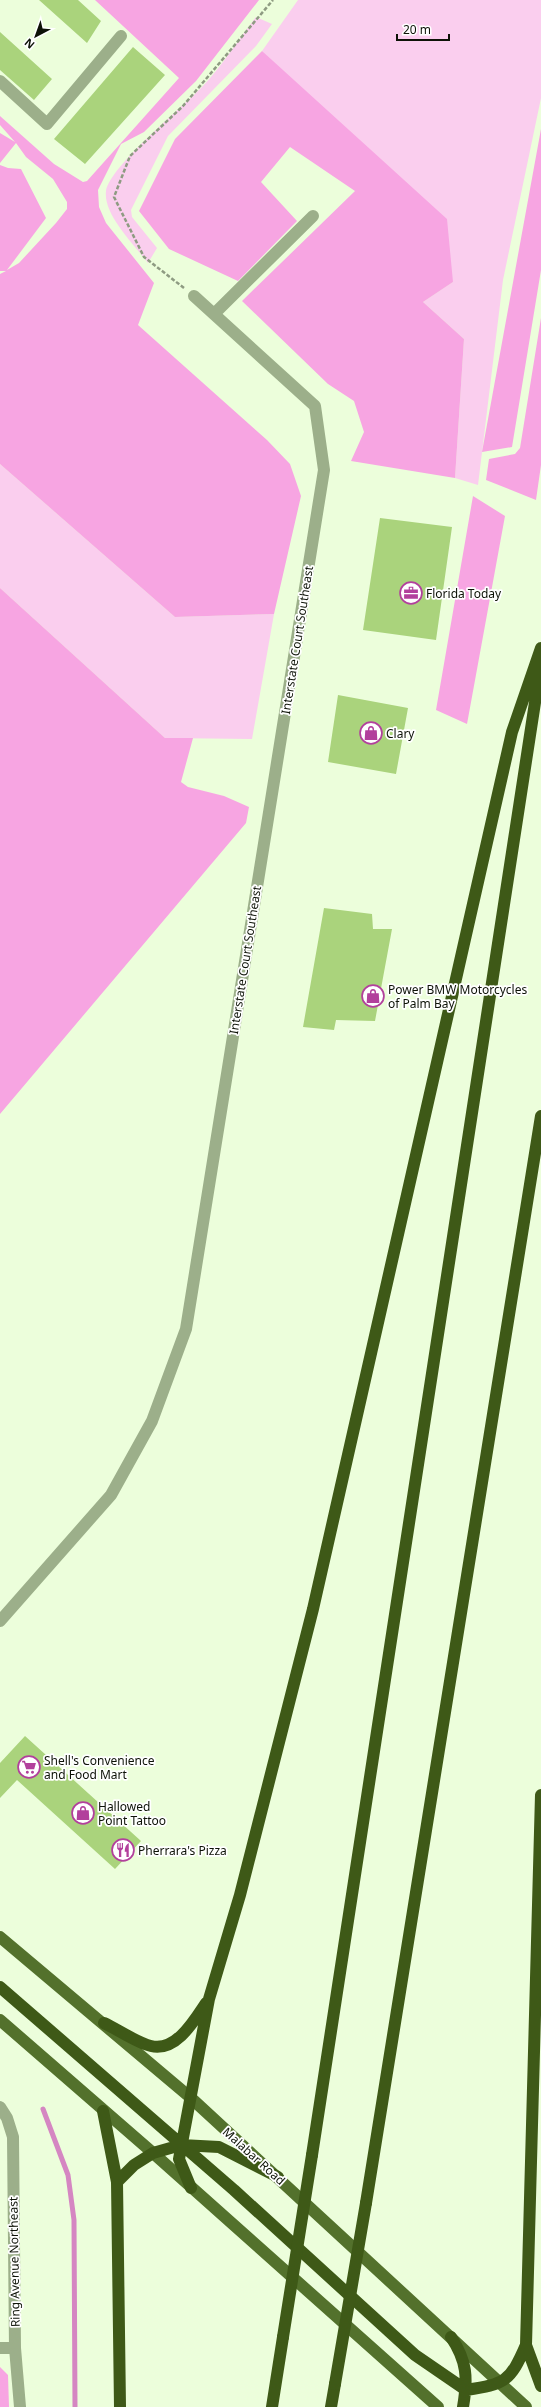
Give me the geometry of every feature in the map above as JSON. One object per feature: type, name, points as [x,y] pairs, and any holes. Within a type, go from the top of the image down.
[{"type":"highway","points":[[191,2188],[180,2159],[181,2145],[209,1999],[240,1895],[313,1609],[512,732],[541,648]]},
{"type":"highway","points":[[272,2407],[312,2156],[541,661]]},
{"type":"highway","points":[[331,2407],[366,2203],[541,1116]]},
{"type":"highway","points":[[0,1988],[234,2190],[415,2355],[466,2390],[501,2383],[516,2369],[526,2345],[541,1795]]},
{"type":"highway","points":[[104,2023],[151,2046],[169,2044],[194,2021],[209,1999]]},
{"type":"highway","points":[[103,2112],[117,2182],[120,2407]]},
{"type":"highway","points":[[117,2182],[134,2165],[153,2153],[181,2145],[219,2147],[278,2177]]},
{"type":"highway","points":[[451,2336],[462,2354],[466,2390],[463,2407]]},
{"type":"highway","points":[[526,2345],[541,2386]]},
{"type":"main road","name":"Malabar Road","points":[[0,1937],[104,2023],[191,2098],[451,2336],[526,2407]]},
{"type":"main road","points":[[0,2020],[103,2112],[153,2153],[438,2407]]},
{"type":"street","points":[[0,82],[47,124],[120,36]]},
{"type":"street","points":[[214,314],[313,216]]},
{"type":"street","name":"Interstate Court Southeast","points":[[0,1621],[111,1495],[152,1421],[186,1329],[324,470],[315,406],[194,296]]},
{"type":"street","name":"Ring Avenue Northeast","points":[[0,2108],[7,2118],[12,2137],[16,2348],[20,2407]]},
{"type":"street","points":[[0,2348],[16,2348]]},
{"type":"path","points":[[194,296],[144,257],[114,197],[130,156],[183,106],[273,0]]},
{"type":"shaded area","points":[[95,0],[259,0],[196,81],[144,132],[121,144],[98,190],[99,207],[106,223],[154,283],[138,325],[267,440],[290,464],[301,496],[274,614],[175,617],[0,464],[0,274],[6,271],[0,271],[0,165],[8,168],[21,169],[46,218],[7,270],[19,263],[56,223],[67,209],[67,202],[53,179],[26,157],[16,143],[0,163],[0,133],[15,142],[0,125],[0,116],[54,164],[83,182],[87,181],[179,78]]},
{"type":"shaded area","points":[[298,0],[541,0],[541,98],[503,280],[478,485],[455,478],[464,339],[423,302],[453,282],[262,51]]},
{"type":"shaded area","points":[[256,17],[272,24],[256,46],[168,136],[131,210],[132,217],[157,248],[148,263],[121,229],[109,210],[106,200],[106,191],[110,180],[133,153],[202,87],[223,62]]},
{"type":"shaded area","points":[[262,51],[447,219],[453,282],[423,302],[464,339],[455,478],[351,461],[364,432],[354,401],[328,384],[242,301],[355,191],[290,147],[261,182],[297,221],[238,281],[169,249],[139,211],[175,139]]},
{"type":"shaded area","points":[[541,129],[541,270],[512,447],[482,452]]},
{"type":"shaded area","points":[[541,318],[541,465],[536,500],[486,480],[489,459],[515,454],[520,448]]},
{"type":"shaded area","points":[[0,464],[175,617],[274,614],[252,739],[165,738],[0,588]]},
{"type":"shaded area","points":[[473,496],[505,516],[467,724],[436,710]]},
{"type":"shaded area","points":[[0,588],[165,738],[193,738],[181,782],[188,787],[224,796],[249,807],[246,823],[0,1114]]},
{"type":"shaded area","points":[[0,2367],[8,2375],[9,2407],[0,2407]]},
{"type":"building","points":[[39,0],[78,0],[101,21],[87,43]]},
{"type":"building","points":[[0,32],[52,79],[34,100],[0,70]]},
{"type":"building","points":[[133,47],[165,75],[85,164],[54,139]]},
{"type":"building","points":[[380,518],[452,527],[436,640],[363,630]]},
{"type":"building","points":[[338,695],[408,708],[396,774],[328,762]]},
{"type":"building","points":[[324,908],[372,914],[373,929],[392,929],[375,1021],[336,1020],[334,1030],[303,1027]]},
{"type":"building","points":[[25,1736],[141,1841],[115,1869],[17,1780],[0,1798],[0,1763]]},
{"type":"waterway","points":[[43,2109],[68,2175],[74,2220],[75,2407]]},
{"type":"place","name":"Florida Today","points":[[411,593]]},
{"type":"place","name":"Clary","points":[[371,733]]},
{"type":"place","name":"Power BMW Motorcycles of Palm Bay","points":[[373,996]]},
{"type":"place","name":"Shell's Convenience and Food Mart","points":[[29,1767]]},
{"type":"place","name":"Hallowed Point Tattoo","points":[[83,1813]]},
{"type":"place","name":"Pherrara's Pizza","points":[[123,1850]]}]
